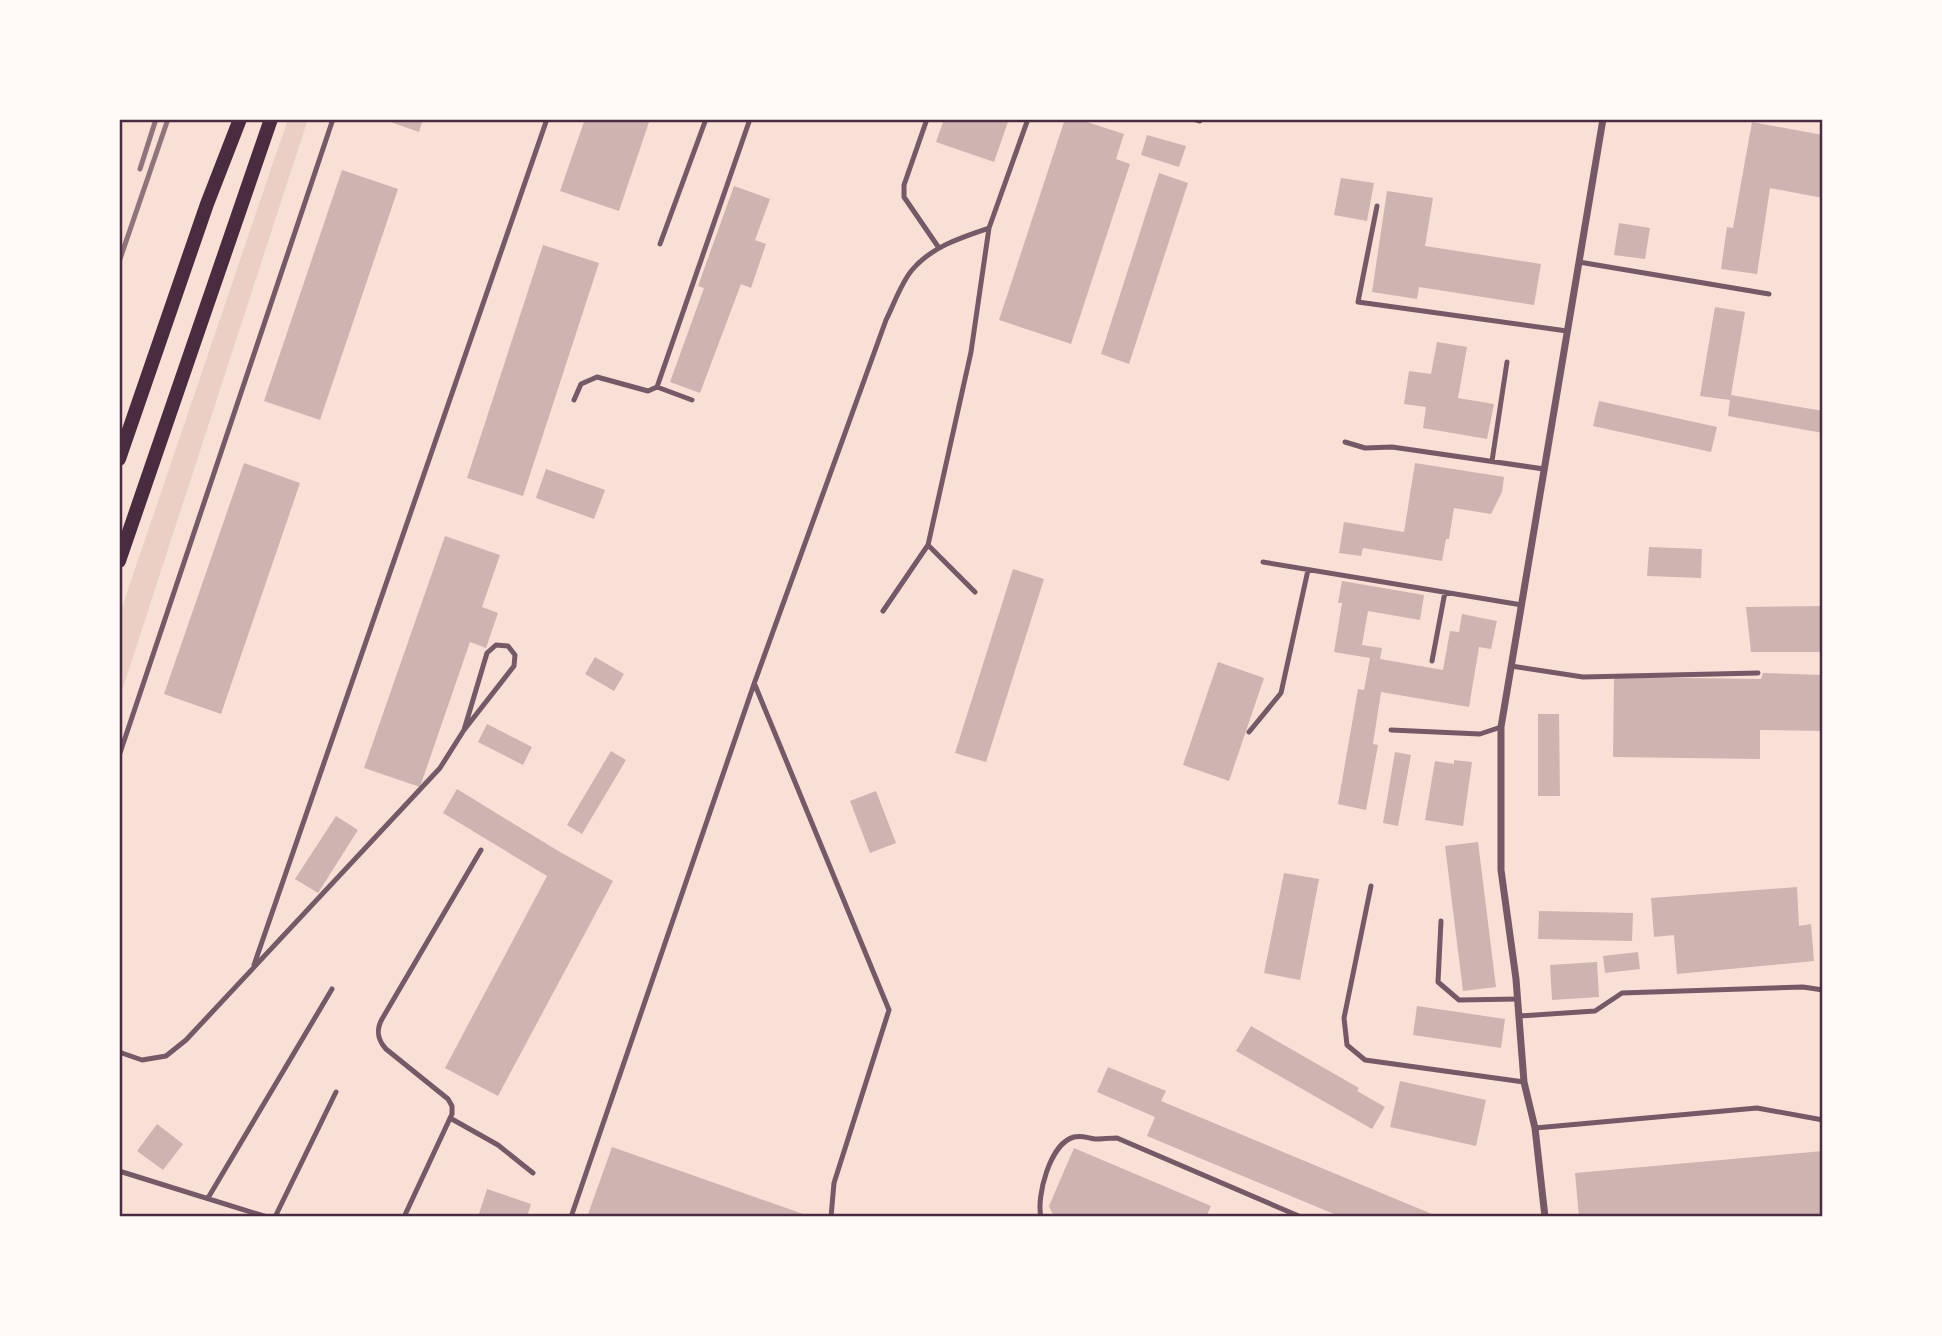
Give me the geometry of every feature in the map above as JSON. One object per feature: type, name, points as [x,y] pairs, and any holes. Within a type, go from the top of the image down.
[{"type":"main road","points":[[119,459],[207,204],[240,119]]},
{"type":"main road","points":[[119,561],[271,119]]},
{"type":"street","points":[[1545,1217],[1535,1128],[1524,1082],[1520,1016],[1501,870],[1501,727],[1603,119]]},
{"type":"lane","points":[[119,756],[333,119]]},
{"type":"lane","points":[[254,965],[547,119]]},
{"type":"lane","points":[[660,244],[706,119]]},
{"type":"lane","points":[[657,387],[750,119]]},
{"type":"lane","points":[[927,119],[904,185],[904,197],[939,248]]},
{"type":"lane","points":[[883,611],[928,545],[971,352],[989,228],[1028,119]]},
{"type":"lane","points":[[1193,119],[1201,119]]},
{"type":"lane","points":[[1377,206],[1358,302],[1567,331]]},
{"type":"lane","points":[[571,1217],[754,684],[886,320],[911,271],[939,248],[989,228]]},
{"type":"lane","points":[[1579,262],[1769,294]]},
{"type":"lane","points":[[1492,461],[1507,362]]},
{"type":"lane","points":[[574,400],[581,384],[597,377],[648,391],[657,387],[692,400]]},
{"type":"lane","points":[[1345,442],[1365,448],[1392,447],[1544,469]]},
{"type":"lane","points":[[928,545],[975,592]]},
{"type":"lane","points":[[1263,562],[1522,605]]},
{"type":"lane","points":[[1249,732],[1281,694],[1308,569]]},
{"type":"lane","points":[[1432,661],[1445,592]]},
{"type":"lane","points":[[119,1052],[142,1060],[166,1056],[215,1010],[440,768],[464,730],[514,666],[515,655],[508,646],[496,645],[487,653],[464,730]]},
{"type":"lane","points":[[1511,666],[1583,677],[1758,673]]},
{"type":"lane","points":[[754,684],[889,1010],[834,1183],[831,1217]]},
{"type":"lane","points":[[1391,730],[1480,734],[1501,727]]},
{"type":"lane","points":[[404,1217],[453,1110],[451,1102],[386,1049],[378,1031],[382,1019],[481,850]]},
{"type":"lane","points":[[1371,886],[1345,1018],[1347,1045],[1365,1060],[1524,1082]]},
{"type":"lane","points":[[1441,921],[1438,982],[1460,1000],[1518,999]]},
{"type":"lane","points":[[1520,1016],[1595,1012],[1622,993],[1803,987],[1823,990]]},
{"type":"lane","points":[[208,1198],[332,989]]},
{"type":"lane","points":[[275,1217],[336,1092]]},
{"type":"lane","points":[[1535,1128],[1757,1108],[1823,1120]]},
{"type":"lane","points":[[450,1118],[498,1145],[533,1173]]},
{"type":"lane","points":[[1041,1217],[1038,1205],[1053,1154],[1066,1140],[1084,1136],[1093,1139],[1117,1138],[1301,1217]]},
{"type":"lane","points":[[119,1171],[267,1217]]},
{"type":"shaded area","points":[[288,119],[308,119],[119,700],[119,616]]},
{"type":"building","points":[[382,119],[423,119],[419,132]]},
{"type":"building","points":[[585,119],[650,119],[619,211],[560,191]]},
{"type":"building","points":[[944,119],[1009,119],[994,162],[936,142]]},
{"type":"building","points":[[1065,119],[1078,119],[1124,134],[1116,159],[1130,164],[1071,344],[999,320]]},
{"type":"building","points":[[1752,122],[1823,135],[1823,198],[1770,188],[1757,274],[1721,269],[1727,227],[1733,228]]},
{"type":"building","points":[[1147,135],[1186,146],[1179,167],[1141,155]]},
{"type":"building","points":[[342,170],[398,189],[320,420],[264,401]]},
{"type":"building","points":[[1159,173],[1188,183],[1129,364],[1101,354]]},
{"type":"building","points":[[1341,178],[1374,183],[1367,221],[1334,215]]},
{"type":"building","points":[[734,186],[770,199],[755,240],[766,244],[751,288],[741,284],[700,393],[670,382],[704,288],[698,286]]},
{"type":"building","points":[[1387,191],[1433,198],[1425,246],[1541,264],[1534,305],[1419,287],[1417,299],[1372,292]]},
{"type":"building","points":[[1619,223],[1650,228],[1645,259],[1614,255]]},
{"type":"building","points":[[543,245],[599,263],[523,496],[467,478]]},
{"type":"building","points":[[1715,307],[1745,312],[1731,395],[1823,411],[1823,433],[1728,416],[1730,400],[1700,396]]},
{"type":"building","points":[[1437,342],[1467,347],[1458,398],[1494,404],[1487,439],[1423,428],[1426,407],[1404,404],[1409,371],[1431,374]]},
{"type":"building","points":[[1599,401],[1717,427],[1711,452],[1593,426]]},
{"type":"building","points":[[244,463],[300,483],[221,714],[164,694]]},
{"type":"building","points":[[1415,463],[1504,477],[1502,492],[1491,514],[1454,508],[1442,561],[1363,548],[1361,556],[1339,553],[1344,522],[1404,532]]},
{"type":"building","points":[[546,469],[605,490],[594,519],[536,498]]},
{"type":"building","points":[[445,536],[500,555],[482,607],[498,613],[486,648],[470,642],[420,787],[364,768]]},
{"type":"building","points":[[1649,547],[1702,549],[1701,578],[1647,576]]},
{"type":"building","points":[[1013,569],[1044,579],[986,762],[955,753]]},
{"type":"building","points":[[1342,581],[1424,595],[1420,620],[1368,611],[1362,645],[1382,648],[1380,659],[1443,670],[1450,631],[1459,632],[1462,614],[1497,621],[1491,649],[1479,647],[1469,707],[1381,692],[1373,744],[1378,745],[1366,810],[1338,804],[1358,689],[1364,690],[1370,658],[1334,652],[1342,603],[1338,603]]},
{"type":"building","points":[[1823,606],[1823,652],[1751,652],[1746,607]]},
{"type":"building","points":[[595,657],[624,674],[614,691],[585,674]]},
{"type":"building","points":[[1218,662],[1264,678],[1229,781],[1183,765]]},
{"type":"building","points":[[1763,673],[1823,675],[1823,731],[1760,730],[1760,759],[1613,757],[1614,677],[1761,679]]},
{"type":"building","points":[[1538,714],[1559,714],[1560,796],[1538,796]]},
{"type":"building","points":[[487,724],[532,747],[523,765],[478,742]]},
{"type":"building","points":[[611,751],[626,760],[582,834],[567,825]]},
{"type":"building","points":[[1395,752],[1411,755],[1398,826],[1383,823]]},
{"type":"building","points":[[1454,760],[1472,762],[1463,826],[1425,820],[1435,761],[1454,764]]},
{"type":"building","points":[[457,789],[613,881],[498,1096],[445,1068],[547,876],[443,813]]},
{"type":"building","points":[[876,791],[896,843],[870,853],[850,801]]},
{"type":"building","points":[[336,816],[358,830],[318,893],[295,879]]},
{"type":"building","points":[[1478,842],[1496,987],[1463,991],[1445,846]]},
{"type":"building","points":[[1284,873],[1319,879],[1300,980],[1264,973]]},
{"type":"building","points":[[1797,887],[1799,926],[1811,924],[1814,961],[1677,974],[1674,935],[1654,937],[1651,898]]},
{"type":"building","points":[[1539,911],[1633,913],[1632,941],[1538,939]]},
{"type":"building","points":[[1638,952],[1640,969],[1605,973],[1603,956]]},
{"type":"building","points":[[1597,962],[1599,997],[1552,1000],[1550,965]]},
{"type":"building","points":[[1417,1006],[1505,1019],[1501,1048],[1413,1035]]},
{"type":"building","points":[[1251,1026],[1359,1088],[1357,1091],[1385,1107],[1372,1129],[1236,1051]]},
{"type":"building","points":[[1108,1067],[1166,1091],[1161,1101],[1439,1217],[1341,1217],[1147,1136],[1155,1117],[1097,1092]]},
{"type":"building","points":[[1400,1081],[1486,1100],[1476,1146],[1390,1127]]},
{"type":"building","points":[[157,1124],[183,1144],[163,1170],[137,1151]]},
{"type":"building","points":[[612,1147],[812,1217],[587,1217]]},
{"type":"building","points":[[1074,1148],[1211,1206],[1206,1217],[1054,1217],[1049,1206]]},
{"type":"building","points":[[1823,1151],[1823,1217],[1579,1217],[1575,1173]]},
{"type":"building","points":[[487,1189],[531,1204],[527,1217],[478,1217]]},
{"type":"railway","points":[[140,169],[156,119]]},
{"type":"railway","points":[[119,262],[168,119]]}]
